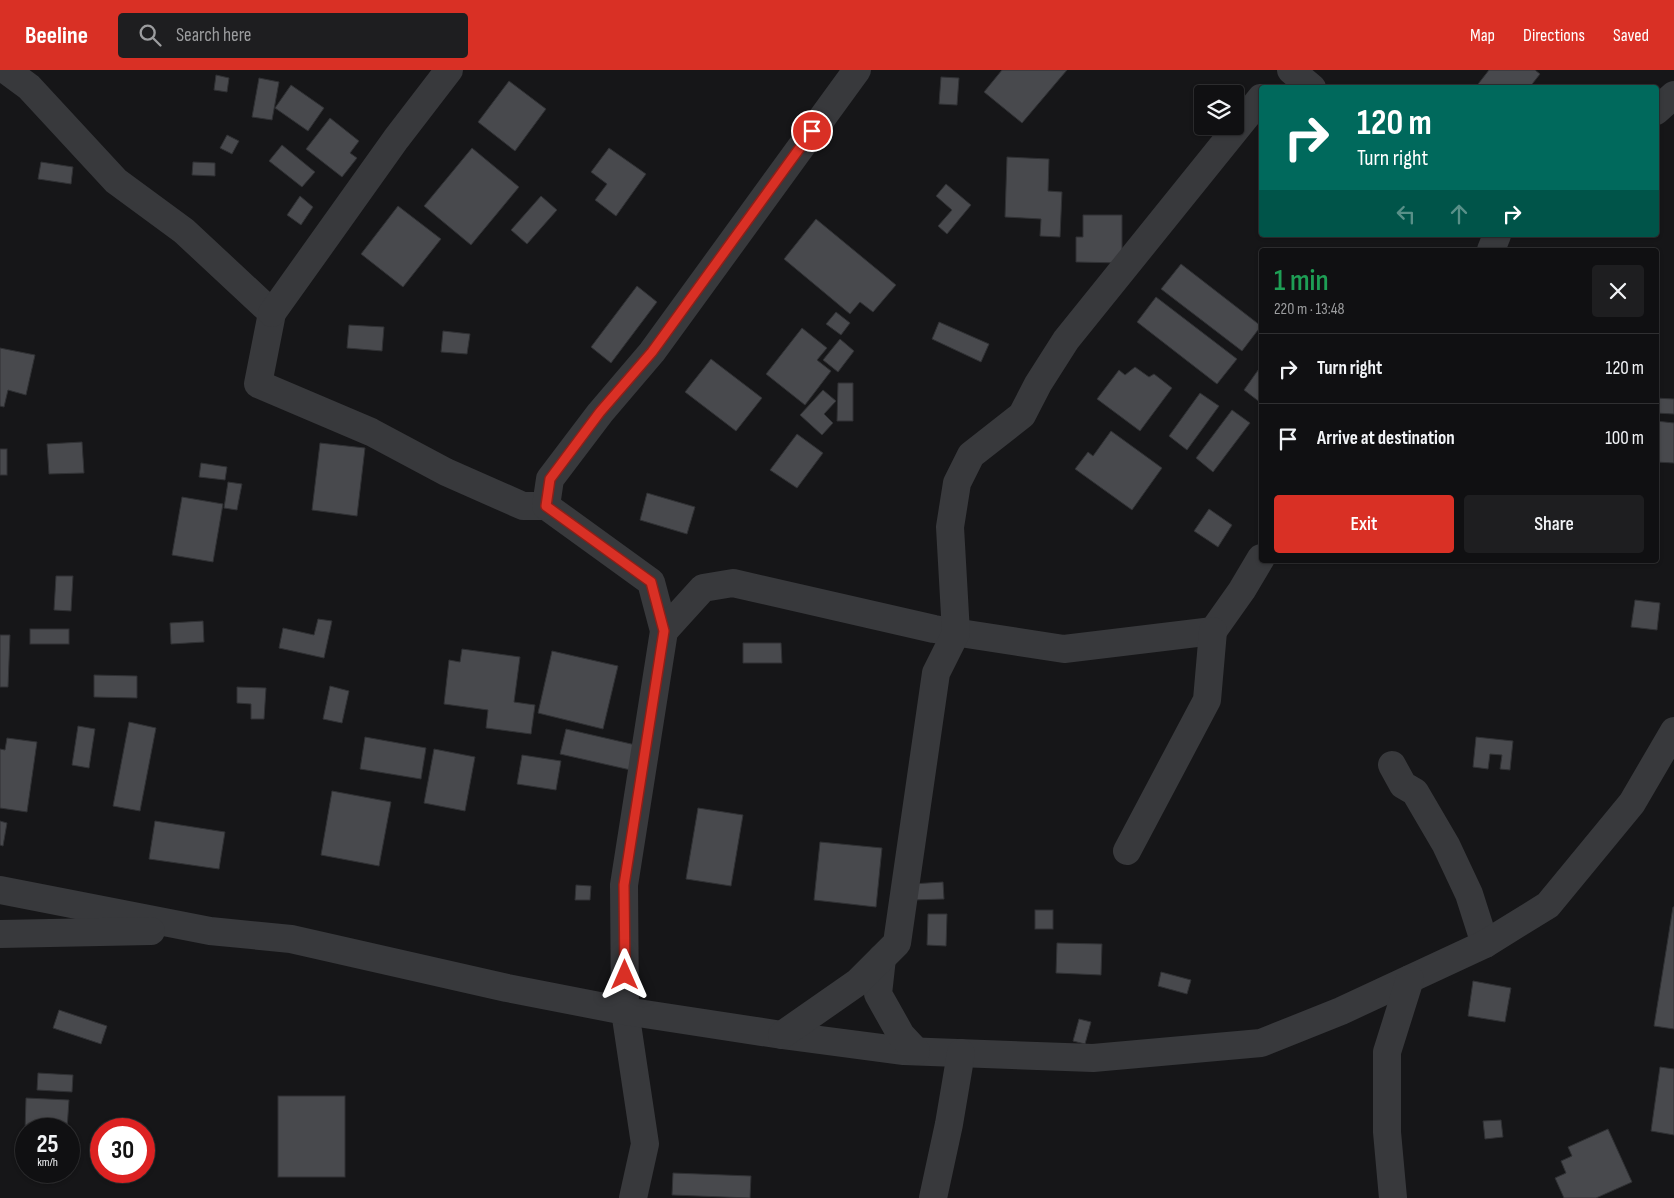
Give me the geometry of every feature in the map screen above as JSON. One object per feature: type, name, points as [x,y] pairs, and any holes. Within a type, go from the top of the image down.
[{"type":"street","points":[[6,70],[38,79],[116,181],[184,231],[272,313]]},
{"type":"street","points":[[449,70],[396,138],[272,313],[258,384],[371,432],[446,472],[522,506],[546,506],[651,582],[664,631],[624,885],[625,1011],[645,1144],[633,1198]]},
{"type":"street","points":[[546,506],[550,479],[600,412],[652,352],[857,70]]},
{"type":"street","points":[[1272,85],[1284,70]]},
{"type":"street","points":[[1291,70],[1308,85]]},
{"type":"street","points":[[1659,108],[1674,95]]},
{"type":"street","points":[[782,1035],[858,982],[897,943],[936,673],[956,633],[950,527],[956,483],[972,454],[1022,415],[1038,384],[1066,340],[1259,100]]},
{"type":"street","points":[[1127,851],[1208,700],[1213,631],[1242,590],[1259,561]]},
{"type":"street","points":[[664,631],[703,588],[734,583],[934,629],[1064,649],[1213,631]]},
{"type":"street","points":[[0,890],[210,931],[291,939],[507,988],[625,1011],[904,1051],[1093,1058],[1261,1043],[1341,1011],[1485,944],[1548,904],[1632,803],[1674,730]]},
{"type":"street","points":[[1392,765],[1403,784],[1415,792],[1446,845],[1469,894],[1485,944]]},
{"type":"street","points":[[0,934],[210,931]]},
{"type":"street","points":[[882,958],[878,994],[901,1035],[916,1051]]},
{"type":"street","points":[[1392,1198],[1387,1132],[1387,1052],[1410,979]]},
{"type":"street","points":[[933,1198],[949,1124],[961,1053]]},
{"type":"building","points":[[1002,70],[1067,70],[1022,123],[984,92]]},
{"type":"building","points":[[1489,70],[1535,70],[1540,74],[1531,85],[1477,85]]},
{"type":"building","points":[[216,75],[229,78],[227,92],[214,90]]},
{"type":"building","points":[[941,77],[959,78],[957,105],[939,104]]},
{"type":"building","points":[[259,78],[279,82],[272,120],[252,117]]},
{"type":"building","points":[[509,81],[546,109],[515,151],[478,122]]},
{"type":"building","points":[[291,85],[324,108],[308,131],[275,108]]},
{"type":"building","points":[[330,118],[359,141],[350,153],[357,158],[342,177],[306,149]]},
{"type":"building","points":[[227,135],[239,141],[232,154],[220,148]]},
{"type":"building","points":[[282,145],[315,172],[302,187],[269,161]]},
{"type":"building","points":[[472,148],[519,187],[471,245],[424,206]]},
{"type":"building","points":[[609,148],[646,174],[616,216],[595,200],[607,184],[591,172]]},
{"type":"building","points":[[1007,157],[1049,159],[1048,191],[1062,192],[1060,237],[1040,236],[1041,219],[1005,217]]},
{"type":"building","points":[[41,162],[73,167],[71,184],[38,179]]},
{"type":"building","points":[[193,162],[215,163],[215,176],[192,175]]},
{"type":"building","points":[[946,184],[971,205],[947,234],[938,226],[952,210],[936,196]]},
{"type":"building","points":[[300,196],[313,207],[301,225],[287,215]]},
{"type":"building","points":[[541,196],[557,210],[527,244],[511,230]]},
{"type":"building","points":[[398,206],[441,239],[403,287],[361,254]]},
{"type":"building","points":[[1083,215],[1122,215],[1122,263],[1076,262],[1076,237],[1083,237]]},
{"type":"building","points":[[816,219],[896,285],[873,312],[860,302],[850,314],[784,259]]},
{"type":"building","points":[[1181,264],[1259,324],[1259,329],[1242,351],[1161,289]]},
{"type":"building","points":[[637,286],[657,302],[611,363],[591,347]]},
{"type":"building","points":[[1156,297],[1237,359],[1217,384],[1137,322]]},
{"type":"building","points":[[836,312],[850,323],[841,335],[826,324]]},
{"type":"building","points":[[939,322],[989,344],[981,362],[932,339]]},
{"type":"building","points":[[349,325],[384,327],[382,351],[347,348]]},
{"type":"building","points":[[802,328],[827,348],[817,360],[831,371],[805,405],[766,374]]},
{"type":"building","points":[[443,331],[470,334],[467,354],[441,352]]},
{"type":"building","points":[[840,339],[854,351],[838,372],[823,360]]},
{"type":"building","points":[[0,348],[35,355],[26,395],[8,390],[4,407],[0,406]]},
{"type":"building","points":[[711,359],[762,398],[736,431],[685,392]]},
{"type":"building","points":[[1135,367],[1149,377],[1154,374],[1172,388],[1140,431],[1097,399],[1119,370],[1125,375]]},
{"type":"building","points":[[1259,369],[1259,401],[1244,390]]},
{"type":"building","points":[[838,383],[853,383],[853,421],[837,421]]},
{"type":"building","points":[[823,390],[836,401],[824,414],[833,423],[822,435],[800,415]]},
{"type":"building","points":[[1200,393],[1219,406],[1187,450],[1169,436]]},
{"type":"building","points":[[1659,398],[1674,399],[1674,414],[1659,413]]},
{"type":"building","points":[[1232,410],[1250,423],[1213,472],[1196,458]]},
{"type":"building","points":[[1659,421],[1674,423],[1674,463],[1659,462]]},
{"type":"building","points":[[1111,431],[1162,468],[1132,510],[1075,469],[1088,452],[1093,456]]},
{"type":"building","points":[[797,434],[823,453],[797,488],[770,470]]},
{"type":"building","points":[[82,442],[84,473],[49,474],[47,444]]},
{"type":"building","points":[[320,443],[365,448],[357,516],[312,510]]},
{"type":"building","points":[[0,449],[7,449],[7,475],[0,475]]},
{"type":"building","points":[[201,463],[227,467],[225,480],[199,477]]},
{"type":"building","points":[[228,482],[242,484],[237,510],[224,508]]},
{"type":"building","points":[[647,493],[695,507],[687,534],[640,520]]},
{"type":"building","points":[[182,497],[223,504],[213,562],[172,555]]},
{"type":"building","points":[[1209,509],[1232,525],[1218,547],[1194,531]]},
{"type":"building","points":[[56,576],[73,576],[71,611],[54,610]]},
{"type":"building","points":[[1635,600],[1660,603],[1657,630],[1631,627]]},
{"type":"building","points":[[318,619],[332,621],[324,658],[279,648],[283,628],[314,635]]},
{"type":"building","points":[[203,621],[204,642],[171,644],[170,623]]},
{"type":"building","points":[[30,629],[69,629],[69,644],[30,644]]},
{"type":"building","points":[[0,635],[10,635],[8,687],[0,687]]},
{"type":"building","points":[[743,643],[781,643],[782,663],[743,663]]},
{"type":"building","points":[[462,649],[520,657],[514,702],[535,705],[531,734],[486,728],[488,710],[444,704],[449,660],[460,662]]},
{"type":"building","points":[[552,651],[618,666],[603,729],[538,713]]},
{"type":"building","points":[[94,675],[137,676],[137,698],[94,697]]},
{"type":"building","points":[[330,686],[349,691],[342,723],[323,719]]},
{"type":"building","points":[[237,687],[266,688],[264,719],[251,719],[251,704],[237,703]]},
{"type":"building","points":[[129,722],[156,728],[140,811],[113,806]]},
{"type":"building","points":[[78,726],[95,729],[89,768],[72,765]]},
{"type":"building","points":[[566,729],[640,746],[635,771],[560,754]]},
{"type":"building","points":[[365,737],[426,748],[421,779],[360,769]]},
{"type":"building","points":[[1476,737],[1513,741],[1510,770],[1500,769],[1502,755],[1490,754],[1488,769],[1473,767]]},
{"type":"building","points":[[7,738],[37,742],[27,812],[0,808],[0,749],[5,750]]},
{"type":"building","points":[[434,749],[475,757],[465,811],[424,803]]},
{"type":"building","points":[[522,755],[561,761],[556,790],[517,784]]},
{"type":"building","points":[[332,791],[391,802],[379,866],[321,855]]},
{"type":"building","points":[[698,808],[743,815],[731,886],[686,879]]},
{"type":"building","points":[[0,821],[7,823],[3,846],[0,845]]},
{"type":"building","points":[[155,821],[225,832],[219,869],[149,859]]},
{"type":"building","points":[[820,842],[882,848],[876,907],[814,900]]},
{"type":"building","points":[[943,882],[944,899],[912,900],[912,884]]},
{"type":"building","points":[[576,885],[591,886],[590,900],[575,900]]},
{"type":"building","points":[[1674,907],[1674,1029],[1654,1026]]},
{"type":"building","points":[[1035,910],[1053,910],[1053,929],[1035,929]]},
{"type":"building","points":[[928,914],[947,914],[946,946],[927,945]]},
{"type":"building","points":[[1057,943],[1102,944],[1101,975],[1056,973]]},
{"type":"building","points":[[1161,972],[1191,980],[1187,994],[1158,986]]},
{"type":"building","points":[[1473,981],[1511,988],[1505,1022],[1468,1016]]},
{"type":"building","points":[[59,1010],[107,1026],[101,1044],[53,1028]]},
{"type":"building","points":[[1079,1019],[1091,1022],[1085,1044],[1073,1041]]},
{"type":"building","points":[[1660,1067],[1674,1069],[1674,1135],[1651,1131]]},
{"type":"building","points":[[38,1073],[73,1075],[72,1092],[37,1090]]},
{"type":"building","points":[[278,1096],[345,1096],[345,1177],[278,1177]]},
{"type":"building","points":[[26,1098],[69,1100],[68,1118],[25,1118]]},
{"type":"building","points":[[1501,1120],[1503,1137],[1485,1139],[1483,1121]]},
{"type":"building","points":[[1608,1129],[1632,1182],[1596,1198],[1564,1198],[1555,1178],[1566,1173],[1561,1161],[1572,1156],[1568,1147]]},
{"type":"building","points":[[673,1173],[751,1176],[750,1198],[672,1195]]},
{"type":"route","points":[[625,975],[624,885],[664,631],[651,582],[546,506],[550,479],[600,412],[652,352],[812,131]]}]
